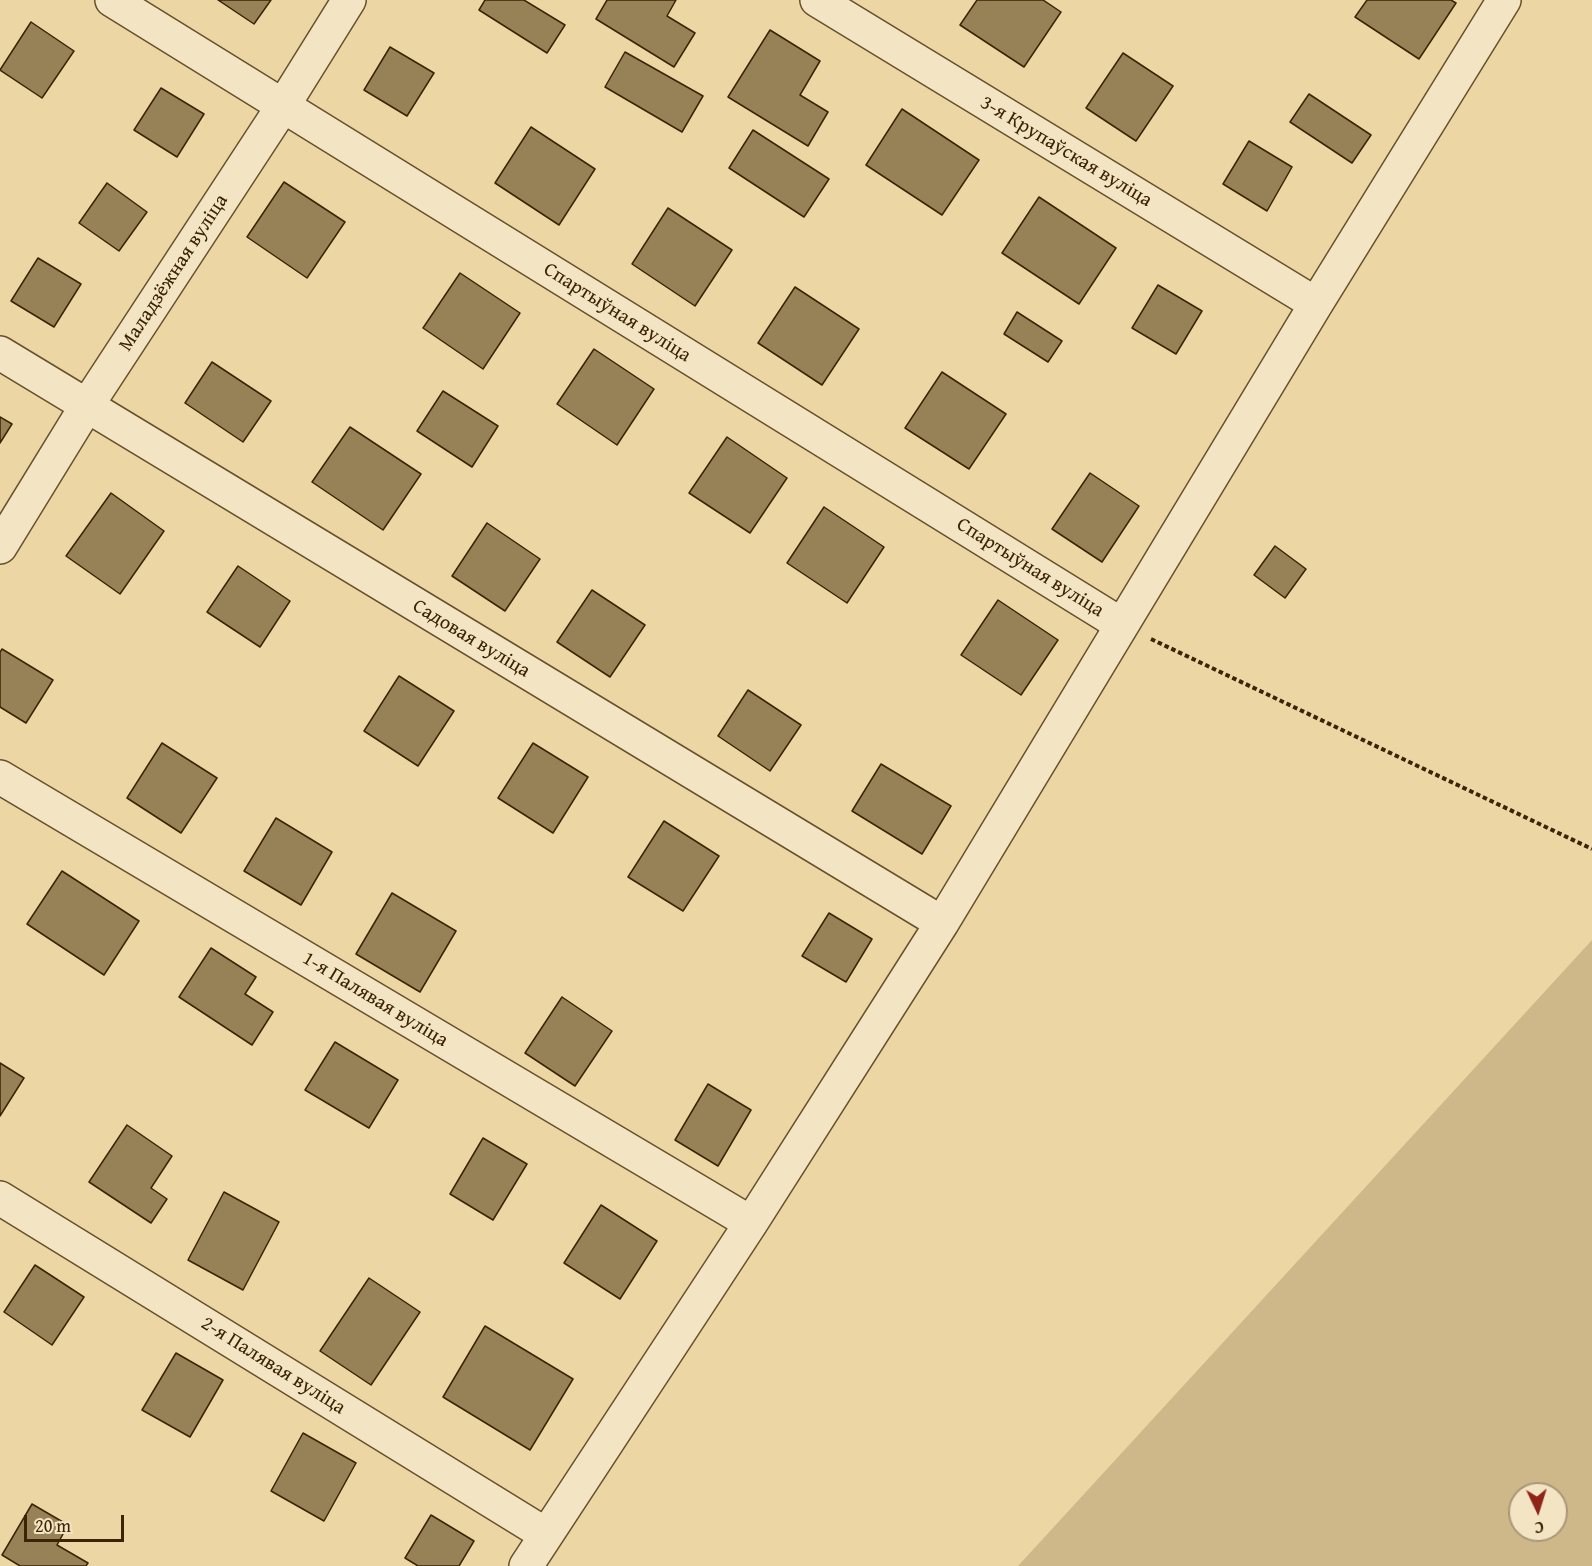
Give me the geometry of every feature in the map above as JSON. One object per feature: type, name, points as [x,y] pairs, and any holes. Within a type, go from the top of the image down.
[{"type":"street","name":"Спартыўная вуліца","points":[[112,0],[1122,625]]},
{"type":"street","name":"Маладзёжная вуліца","points":[[0,547],[86,407],[283,106],[349,0]]},
{"type":"street","name":"3-я Крупаўская вуліца","points":[[817,0],[1316,304]]},
{"type":"street","points":[[526,1566],[545,1533],[751,1222],[942,923],[1316,304],[1504,0]]},
{"type":"street","name":"Садовая вуліца","points":[[0,353],[942,923]]},
{"type":"street","name":"1-я Палявая вуліца","points":[[0,777],[751,1222]]},
{"type":"street","name":"2-я Палявая вуліца","points":[[0,1198],[545,1533]]},
{"type":"path","points":[[1122,625],[1592,849]]},
{"type":"shaded area","points":[[1592,940],[1592,1566],[1018,1566]]},
{"type":"building","points":[[218,0],[271,0],[254,24]]},
{"type":"building","points":[[485,0],[524,0],[565,25],[547,53],[479,10]]},
{"type":"building","points":[[607,0],[676,0],[667,16],[695,33],[674,67],[596,19]]},
{"type":"building","points":[[977,0],[1043,0],[1061,12],[1024,67],[960,25]]},
{"type":"building","points":[[1367,0],[1451,0],[1456,3],[1419,59],[1355,17]]},
{"type":"building","points":[[31,22],[74,51],[42,98],[0,70]]},
{"type":"building","points":[[770,30],[820,61],[800,95],[828,112],[808,146],[728,97]]},
{"type":"building","points":[[390,47],[434,73],[407,116],[364,90]]},
{"type":"building","points":[[625,52],[703,96],[682,132],[605,87]]},
{"type":"building","points":[[1123,53],[1173,86],[1136,141],[1086,108]]},
{"type":"building","points":[[161,88],[204,114],[177,157],[134,130]]},
{"type":"building","points":[[1309,94],[1371,135],[1352,163],[1290,122]]},
{"type":"building","points":[[902,109],[979,160],[942,215],[866,165]]},
{"type":"building","points":[[531,127],[595,169],[559,225],[495,183]]},
{"type":"building","points":[[753,130],[829,179],[804,217],[729,168]]},
{"type":"building","points":[[1249,141],[1292,167],[1267,211],[1223,184]]},
{"type":"building","points":[[284,182],[345,222],[307,278],[247,237]]},
{"type":"building","points":[[107,183],[147,212],[119,251],[79,223]]},
{"type":"building","points":[[1039,197],[1116,248],[1079,304],[1002,253]]},
{"type":"building","points":[[668,208],[732,250],[695,306],[632,264]]},
{"type":"building","points":[[38,258],[81,284],[54,327],[11,301]]},
{"type":"building","points":[[460,273],[520,313],[483,369],[423,328]]},
{"type":"building","points":[[1158,285],[1202,311],[1176,354],[1132,328]]},
{"type":"building","points":[[795,287],[859,329],[822,385],[758,343]]},
{"type":"building","points":[[1017,312],[1062,341],[1048,362],[1004,334]]},
{"type":"building","points":[[594,349],[654,389],[617,445],[557,404]]},
{"type":"building","points":[[212,362],[271,401],[243,442],[185,403]]},
{"type":"building","points":[[942,372],[1006,414],[969,469],[905,428]]},
{"type":"building","points":[[443,391],[498,426],[472,467],[417,431]]},
{"type":"building","points":[[0,417],[12,424],[0,443]]},
{"type":"building","points":[[350,427],[421,474],[383,530],[312,482]]},
{"type":"building","points":[[727,437],[787,478],[750,533],[689,493]]},
{"type":"building","points":[[1090,473],[1139,506],[1102,562],[1052,529]]},
{"type":"building","points":[[111,493],[164,531],[120,594],[66,556]]},
{"type":"building","points":[[824,507],[884,547],[847,603],[787,563]]},
{"type":"building","points":[[487,523],[540,559],[505,611],[452,576]]},
{"type":"building","points":[[1275,546],[1306,569],[1285,598],[1254,575]]},
{"type":"building","points":[[238,566],[290,601],[260,647],[207,612]]},
{"type":"building","points":[[592,590],[645,625],[610,677],[557,642]]},
{"type":"building","points":[[998,600],[1058,640],[1021,695],[961,655]]},
{"type":"building","points":[[2,649],[53,680],[26,723],[0,707],[0,652]]},
{"type":"building","points":[[399,676],[454,711],[418,766],[364,731]]},
{"type":"building","points":[[748,690],[801,725],[770,771],[718,736]]},
{"type":"building","points":[[162,743],[217,778],[181,833],[127,798]]},
{"type":"building","points":[[533,743],[588,777],[553,833],[498,798]]},
{"type":"building","points":[[881,764],[951,806],[922,854],[852,811]]},
{"type":"building","points":[[276,818],[332,852],[301,905],[244,871]]},
{"type":"building","points":[[664,821],[719,856],[683,911],[628,877]]},
{"type":"building","points":[[62,871],[139,921],[104,975],[27,924]]},
{"type":"building","points":[[392,893],[456,931],[420,992],[356,954]]},
{"type":"building","points":[[829,913],[872,939],[846,982],[802,956]]},
{"type":"building","points":[[211,948],[256,977],[245,994],[273,1012],[252,1045],[179,997]]},
{"type":"building","points":[[562,997],[612,1031],[575,1086],[525,1053]]},
{"type":"building","points":[[335,1042],[398,1080],[369,1128],[305,1090]]},
{"type":"building","points":[[0,1063],[24,1078],[0,1116]]},
{"type":"building","points":[[708,1084],[751,1110],[718,1166],[675,1140]]},
{"type":"building","points":[[127,1125],[172,1156],[151,1188],[167,1199],[151,1223],[89,1182]]},
{"type":"building","points":[[483,1138],[527,1164],[493,1220],[450,1194]]},
{"type":"building","points":[[224,1192],[279,1222],[243,1290],[188,1260]]},
{"type":"building","points":[[601,1205],[657,1241],[620,1299],[564,1263]]},
{"type":"building","points":[[35,1265],[84,1297],[52,1345],[4,1312]]},
{"type":"building","points":[[369,1278],[420,1312],[371,1385],[320,1351]]},
{"type":"building","points":[[485,1326],[573,1379],[530,1450],[443,1397]]},
{"type":"building","points":[[176,1353],[223,1380],[190,1437],[142,1410]]},
{"type":"building","points":[[303,1433],[356,1463],[324,1521],[271,1491]]},
{"type":"building","points":[[32,1504],[68,1525],[57,1545],[88,1563],[86,1566],[20,1566],[2,1555]]},
{"type":"building","points":[[431,1515],[474,1541],[459,1566],[418,1566],[405,1558]]}]
